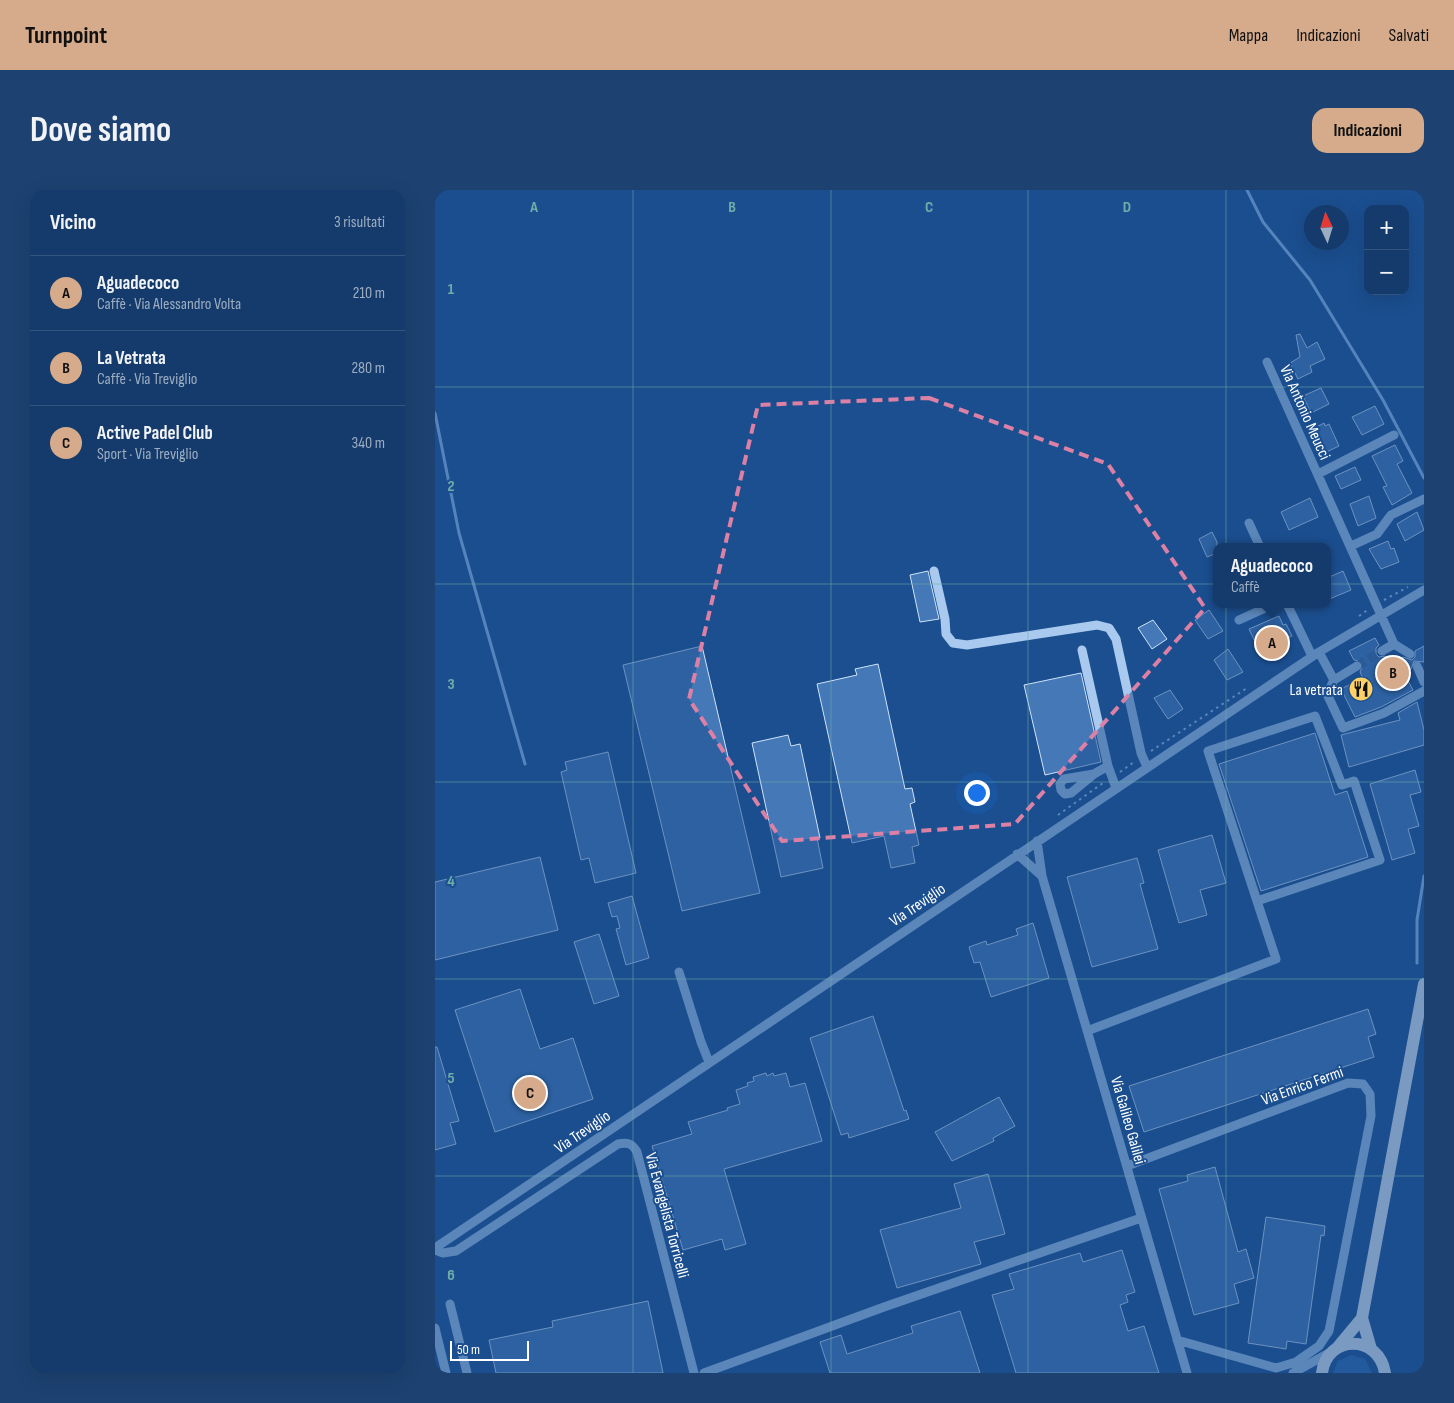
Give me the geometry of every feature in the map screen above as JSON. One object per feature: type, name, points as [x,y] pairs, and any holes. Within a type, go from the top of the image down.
[{"type":"main road","points":[[1385,1373],[1381,1360],[1371,1349],[1362,1318],[1423,991]]},
{"type":"main road","points":[[1322,1373],[1326,1359],[1362,1318]]},
{"type":"main road","points":[[1334,1350],[1351,1344],[1371,1349]]},
{"type":"street","name":"Via Antonio Meucci","points":[[1267,362],[1382,613],[1394,644]]},
{"type":"street","name":"Via Antonio Meucci","points":[[1318,474],[1394,435]]},
{"type":"street","points":[[1351,546],[1377,534],[1391,515],[1424,499]]},
{"type":"street","points":[[1249,523],[1258,543]]},
{"type":"street","points":[[934,571],[945,619],[946,634],[953,643],[967,645],[1097,625],[1109,628],[1116,639],[1141,752],[1147,767]]},
{"type":"street","name":"Via Treviglio","points":[[435,1249],[709,1062],[1316,654],[1382,613],[1423,591]]},
{"type":"street","points":[[1239,620],[1265,608]]},
{"type":"street","points":[[1289,608],[1316,654],[1334,680]]},
{"type":"street","points":[[1382,651],[1394,644],[1410,654]]},
{"type":"street","points":[[1082,650],[1108,766],[1116,788]]},
{"type":"street","points":[[1357,666],[1334,680],[1327,694],[1343,728],[1384,713],[1424,690]]},
{"type":"street","points":[[1417,666],[1424,682]]},
{"type":"street","points":[[1087,1031],[1276,959],[1257,901],[1208,751],[1315,716],[1342,785],[1354,781],[1380,860],[1257,901]]},
{"type":"street","points":[[1094,774],[1108,766]]},
{"type":"street","name":"Via Galileo Galilei","points":[[1037,841],[1042,876],[1187,1373]]},
{"type":"street","points":[[1017,854],[1042,876]]},
{"type":"street","points":[[679,972],[709,1062]]},
{"type":"street","name":"Via Enrico Fermi","points":[[1127,1166],[1348,1083],[1363,1084],[1370,1094],[1371,1116],[1329,1331],[1319,1346],[1296,1362],[1276,1368],[1177,1340]]},
{"type":"street","name":"Via Evangelista Torricelli","points":[[435,1249],[443,1253],[456,1251],[618,1144],[625,1142],[632,1144],[638,1156],[693,1373]]},
{"type":"street","points":[[705,1373],[867,1313],[1141,1218]]},
{"type":"street","points":[[450,1304],[467,1373]]},
{"type":"street","points":[[435,1328],[446,1373]]},
{"type":"street","points":[[1293,1373],[1334,1350]]},
{"type":"highlighted area","points":[[929,398],[1108,464],[1205,608],[1015,824],[782,841],[689,699],[758,405]]},
{"type":"shaded area","points":[[1351,1355],[1365,1359],[1372,1373],[1333,1373],[1338,1361]]},
{"type":"building","points":[[1300,334],[1307,348],[1317,342],[1325,359],[1310,366],[1312,372],[1298,379],[1290,363],[1300,357],[1296,335]]},
{"type":"building","points":[[1321,388],[1329,404],[1311,413],[1303,396]]},
{"type":"building","points":[[1375,406],[1384,424],[1362,435],[1352,417]]},
{"type":"building","points":[[1324,423],[1325,426],[1329,424],[1339,446],[1320,455],[1309,431]]},
{"type":"building","points":[[1395,445],[1403,461],[1397,464],[1412,493],[1392,505],[1383,487],[1387,486],[1372,456]]},
{"type":"building","points":[[1355,467],[1361,480],[1341,489],[1335,476]]},
{"type":"building","points":[[1369,496],[1376,518],[1358,526],[1350,504]]},
{"type":"building","points":[[1310,498],[1318,517],[1289,530],[1281,512]]},
{"type":"building","points":[[1417,512],[1424,530],[1405,541],[1397,524]]},
{"type":"building","points":[[1212,532],[1217,542],[1213,543],[1213,555],[1207,557],[1199,539]]},
{"type":"building","points":[[1388,541],[1391,549],[1394,548],[1399,562],[1381,569],[1369,549]]},
{"type":"building","points":[[928,571],[939,619],[920,622],[910,575]]},
{"type":"building","points":[[1343,571],[1351,590],[1331,598],[1331,576]]},
{"type":"building","points":[[1209,610],[1223,631],[1208,639],[1195,620]]},
{"type":"building","points":[[1279,616],[1283,625],[1286,624],[1292,636],[1259,650],[1249,629]]},
{"type":"building","points":[[1153,620],[1167,639],[1152,649],[1138,628]]},
{"type":"building","points":[[1375,638],[1379,645],[1376,648],[1376,654],[1379,657],[1385,656],[1389,664],[1403,657],[1412,660],[1415,657],[1415,651],[1424,646],[1424,662],[1414,661],[1411,669],[1404,673],[1413,690],[1381,707],[1355,717],[1341,689],[1363,678],[1360,672],[1363,665],[1360,661],[1354,660],[1349,651]]},
{"type":"building","points":[[702,646],[760,893],[682,911],[623,665]]},
{"type":"building","points":[[1228,649],[1243,672],[1227,680],[1214,660]]},
{"type":"building","points":[[878,664],[905,789],[912,788],[915,802],[910,804],[919,845],[912,847],[915,863],[891,868],[884,836],[852,843],[817,684],[857,675],[855,669]]},
{"type":"building","points":[[1081,673],[1101,762],[1045,775],[1024,685]]},
{"type":"building","points":[[1170,690],[1183,709],[1168,719],[1154,698]]},
{"type":"building","points":[[1417,702],[1424,730],[1424,745],[1349,767],[1341,735],[1400,720],[1398,713]]},
{"type":"building","points":[[1315,733],[1335,795],[1347,791],[1368,857],[1261,891],[1219,764]]},
{"type":"building","points":[[788,735],[791,746],[800,744],[820,838],[817,838],[823,868],[781,877],[752,743]]},
{"type":"building","points":[[608,752],[636,873],[595,883],[589,858],[581,860],[561,772],[567,770],[565,762]]},
{"type":"building","points":[[1415,770],[1421,792],[1410,795],[1419,826],[1408,829],[1415,853],[1392,860],[1370,784]]},
{"type":"building","points":[[1212,835],[1226,883],[1200,890],[1207,915],[1179,923],[1158,850]]},
{"type":"building","points":[[540,857],[558,930],[435,960],[435,882]]},
{"type":"building","points":[[1137,858],[1144,883],[1140,884],[1158,949],[1092,967],[1067,877]]},
{"type":"building","points":[[632,896],[649,958],[626,965],[616,929],[620,928],[617,916],[612,917],[608,903]]},
{"type":"building","points":[[1033,923],[1049,978],[991,997],[980,962],[974,963],[969,947],[986,941],[987,945],[1018,935],[1016,929]]},
{"type":"building","points":[[599,934],[619,996],[594,1004],[574,942]]},
{"type":"building","points":[[520,989],[540,1049],[573,1038],[593,1099],[495,1132],[455,1010]]},
{"type":"building","points":[[1368,1009],[1376,1034],[1368,1037],[1374,1057],[1144,1132],[1129,1086]]},
{"type":"building","points":[[873,1016],[904,1111],[906,1110],[909,1119],[849,1138],[848,1133],[841,1135],[810,1038]]},
{"type":"building","points":[[435,1047],[437,1047],[459,1121],[450,1123],[456,1144],[435,1150]]},
{"type":"building","points":[[766,1073],[767,1076],[773,1073],[774,1076],[786,1073],[790,1087],[805,1083],[822,1141],[724,1169],[746,1244],[725,1250],[722,1239],[683,1250],[652,1146],[692,1134],[688,1122],[728,1110],[727,1108],[740,1104],[736,1090],[748,1086],[747,1083],[754,1081],[753,1077]]},
{"type":"building","points":[[999,1097],[1015,1126],[993,1138],[994,1141],[952,1161],[935,1132]]},
{"type":"building","points":[[1215,1167],[1238,1252],[1246,1249],[1254,1278],[1234,1284],[1239,1303],[1194,1315],[1159,1189],[1188,1181],[1187,1175]]},
{"type":"building","points":[[988,1174],[1005,1234],[974,1242],[981,1264],[897,1288],[880,1230],[961,1208],[954,1184]]},
{"type":"building","points":[[1266,1217],[1325,1226],[1324,1236],[1321,1235],[1306,1344],[1287,1341],[1286,1349],[1248,1343]]},
{"type":"building","points":[[1122,1250],[1135,1292],[1126,1295],[1128,1302],[1120,1305],[1128,1331],[1144,1326],[1159,1373],[1016,1373],[992,1295],[1014,1289],[1009,1274],[1080,1253],[1083,1262]]},
{"type":"building","points":[[648,1301],[663,1373],[496,1373],[489,1340],[553,1327],[552,1321]]},
{"type":"building","points":[[960,1311],[980,1373],[830,1373],[820,1342],[841,1335],[847,1354],[913,1333],[911,1326]]},
{"type":"waterway","points":[[1247,190],[1263,222],[1310,280],[1383,400],[1424,478]]},
{"type":"waterway","points":[[435,413],[459,533],[525,764]]},
{"type":"waterway","points":[[1417,963],[1417,920],[1424,876]]},
{"type":"tunnel","points":[[1357,666],[1382,651]]},
{"type":"place","name":"Aguadecoco","points":[[1272,643]]},
{"type":"place","name":"La Vetrata","points":[[1393,673]]},
{"type":"place","name":"La vetrata","points":[[1361,689]]},
{"type":"place","name":"Active Padel Club","points":[[530,1093]]}]
